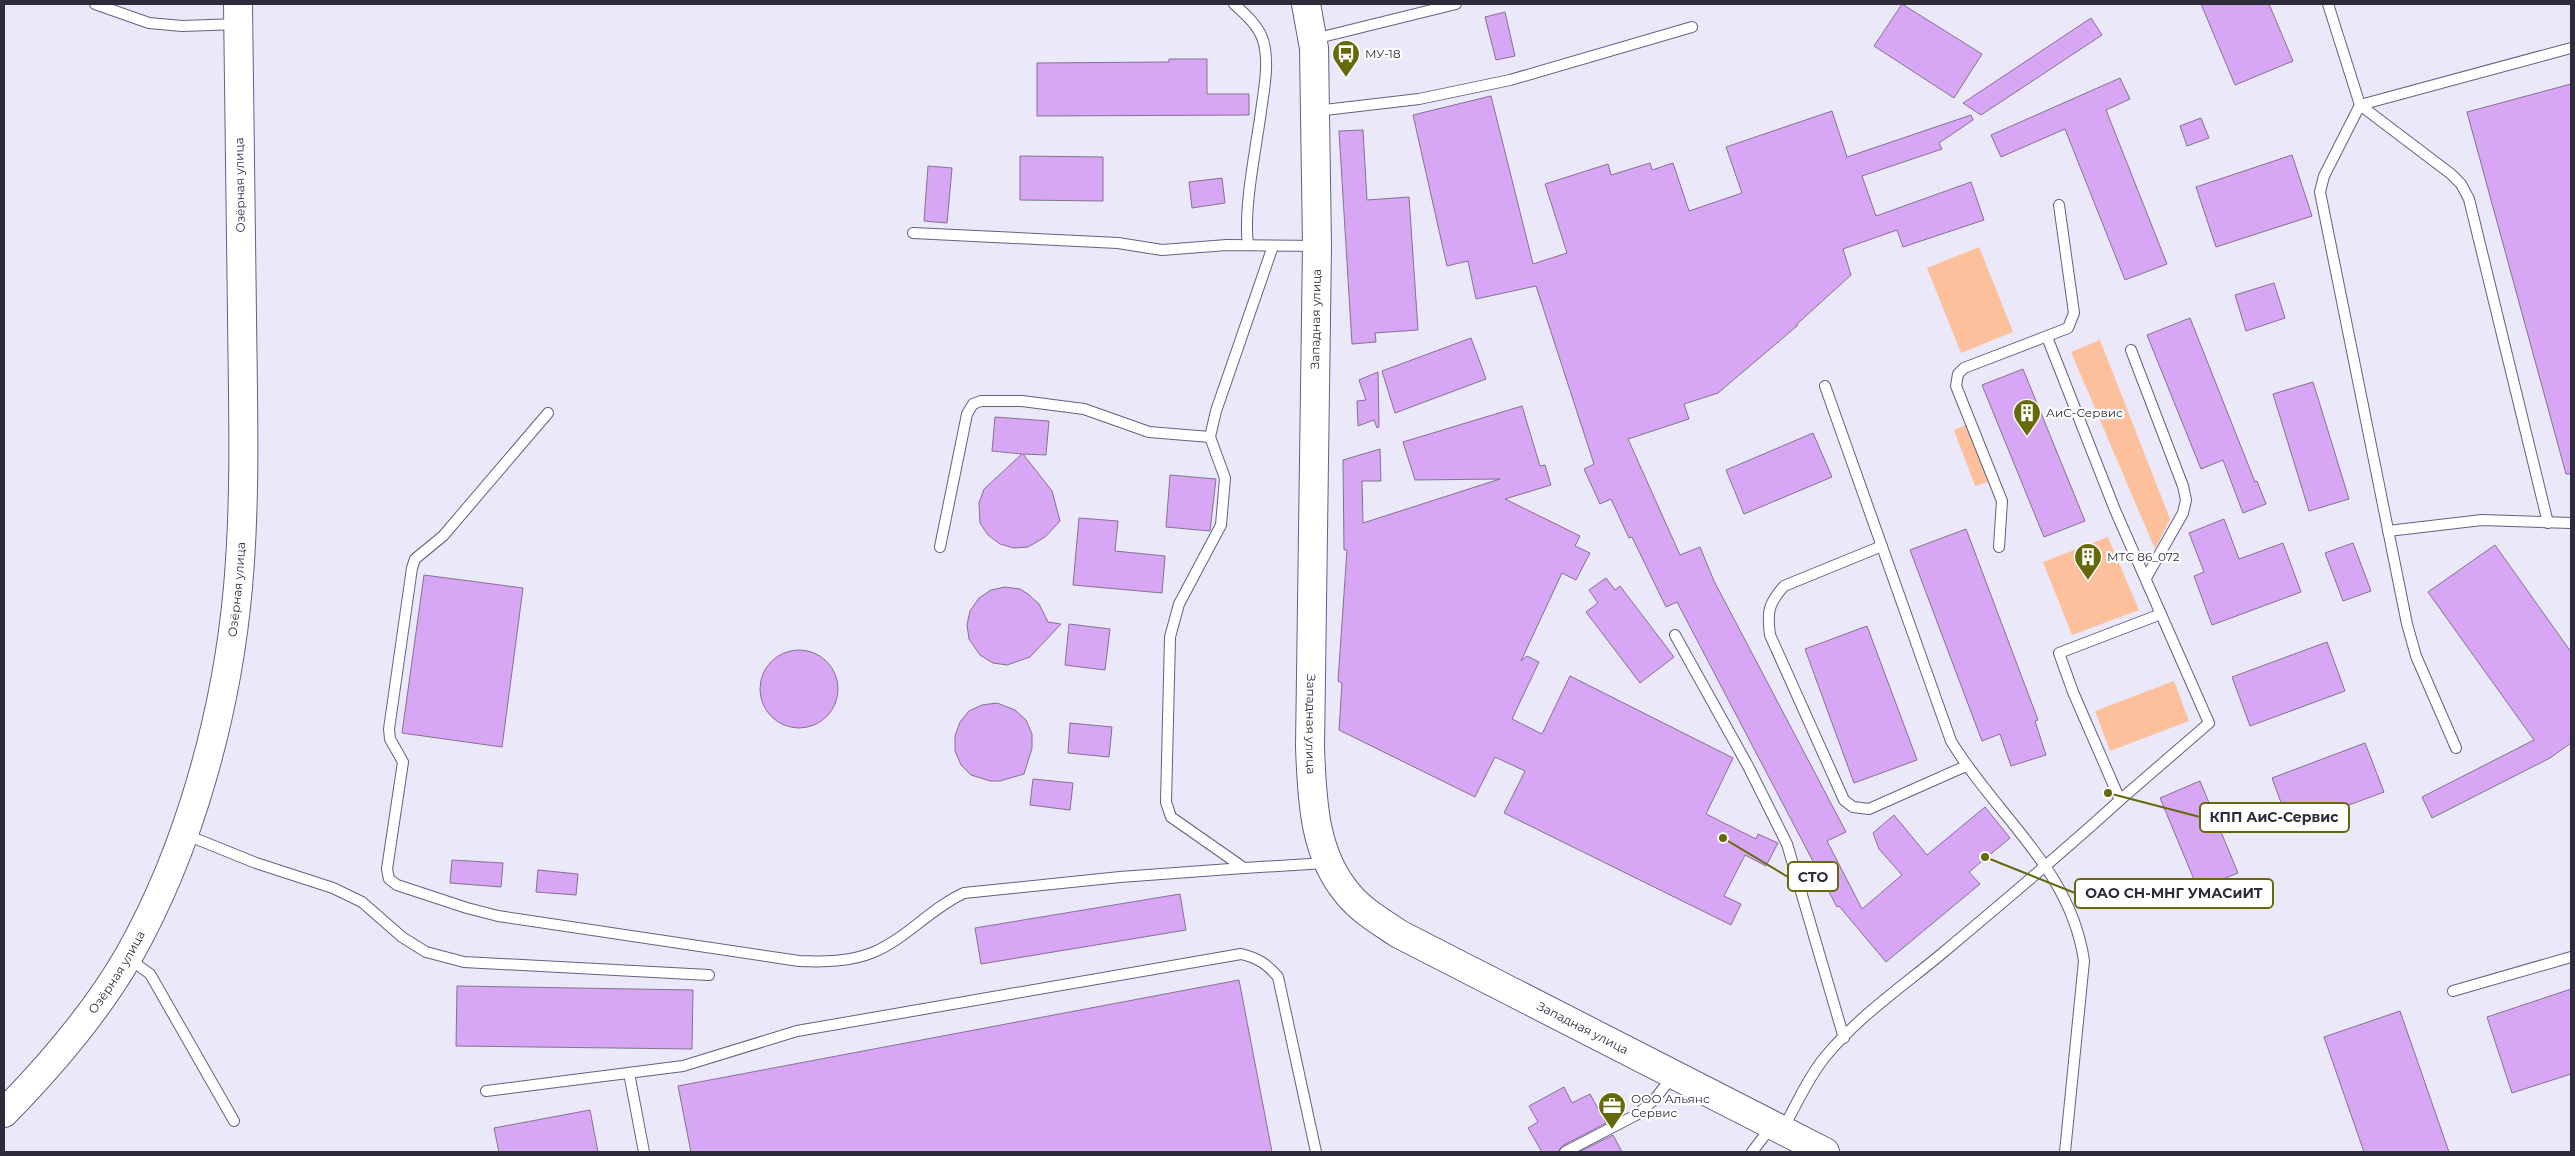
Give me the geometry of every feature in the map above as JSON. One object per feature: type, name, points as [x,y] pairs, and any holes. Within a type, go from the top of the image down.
[{"type":"street","name":"Западная улица","points":[[1306,4],[1313,40],[1316,111],[1317,246],[1310,747],[1314,806],[1318,830],[1329,863],[1348,894],[1369,914],[1399,934],[1824,1152]]},
{"type":"street","name":"Озёрная улица","points":[[4,1113],[74,1034],[102,998],[127,958],[146,922],[184,834],[216,717],[230,651],[238,579],[244,459],[238,14]]},
{"type":"lane","points":[[95,4],[150,23],[182,26],[238,14]]},
{"type":"lane","points":[[1234,4],[1256,26],[1262,38],[1265,52],[1264,91],[1247,219],[1248,246]]},
{"type":"lane","points":[[1313,40],[1456,4]]},
{"type":"lane","points":[[2328,4],[2360,105],[2452,174],[2461,184],[2469,199],[2548,523]]},
{"type":"lane","points":[[1316,111],[1419,98],[1510,80],[1692,27]]},
{"type":"lane","points":[[2456,748],[2416,656],[2388,531],[2320,192],[2324,176],[2360,105],[2571,48]]},
{"type":"lane","points":[[1999,548],[2002,501],[1956,386],[1958,374],[1964,368],[2068,328],[2074,313],[2059,205]]},
{"type":"lane","points":[[913,233],[1118,243],[1162,250],[1248,246],[1317,246]]},
{"type":"lane","points":[[1244,868],[1171,817],[1166,802],[1170,637],[1179,604],[1221,525],[1225,478],[1210,437],[1224,388],[1273,246]]},
{"type":"lane","points":[[1752,1152],[1777,1128],[1825,1057],[1873,1010],[2047,866],[2208,723],[2115,510],[2047,337]]},
{"type":"lane","points":[[2131,350],[2183,486],[2186,500],[2183,513],[2146,578]]},
{"type":"lane","points":[[1825,386],[1951,741],[1966,766],[2047,866],[2070,906],[2081,935],[2084,961],[2064,1152]]},
{"type":"lane","points":[[940,547],[967,414],[973,404],[981,401],[1022,401],[1084,409],[1149,432],[1210,437]]},
{"type":"lane","points":[[548,413],[443,536],[415,559],[412,568],[389,729],[390,739],[403,762],[387,869],[389,879],[397,885],[498,916],[799,961],[829,962],[851,959],[875,952],[892,942],[946,901],[964,893],[1120,877],[1329,863]]},
{"type":"lane","points":[[2388,531],[2482,520],[2571,523]]},
{"type":"lane","points":[[1882,546],[1784,586],[1774,598],[1768,614],[1770,635],[1844,800],[1853,808],[1870,809],[1966,766]]},
{"type":"lane","points":[[2120,800],[2073,692],[2059,653],[2161,614]]},
{"type":"lane","points":[[1675,635],[1748,766],[1787,844],[1844,1038]]},
{"type":"lane","points":[[184,834],[256,863],[333,888],[362,902],[402,938],[426,952],[464,962],[708,975]]},
{"type":"lane","points":[[486,1092],[683,1066],[797,1031],[1241,954],[1262,961],[1278,977],[1316,1152]]},
{"type":"lane","points":[[2453,991],[2571,957]]},
{"type":"lane","points":[[127,958],[150,974],[234,1121]]},
{"type":"lane","points":[[629,1073],[644,1152]]},
{"type":"lane","points":[[1565,1152],[1636,1115],[1654,1100],[1674,1075]]},
{"type":"lane","points":[[1314,1140],[1326,1152]]},
{"type":"shaded area","points":[[1979,247],[2013,332],[1961,353],[1927,268]]},
{"type":"shaded area","points":[[2100,340],[2170,519],[2155,549],[2071,352]]},
{"type":"shaded area","points":[[1966,425],[1988,482],[1975,486],[1954,430]]},
{"type":"shaded area","points":[[2108,537],[2139,610],[2072,635],[2043,562]]},
{"type":"shaded area","points":[[2174,681],[2189,721],[2110,751],[2095,711]]},
{"type":"building","points":[[1902,4],[1982,54],[1954,98],[1874,46]]},
{"type":"building","points":[[2201,4],[2269,4],[2293,61],[2235,85]]},
{"type":"building","points":[[1505,12],[1515,56],[1496,60],[1485,17]]},
{"type":"building","points":[[2091,18],[2102,35],[1981,115],[1963,103]]},
{"type":"building","points":[[1169,59],[1207,59],[1207,94],[1249,94],[1249,115],[1037,116],[1037,63],[1169,62]]},
{"type":"building","points":[[2120,78],[2130,99],[2106,110],[2167,264],[2125,280],[2065,129],[2001,157],[1991,135]]},
{"type":"building","points":[[2571,84],[2571,474],[2566,474],[2467,112]]},
{"type":"building","points":[[1491,96],[1533,264],[1567,253],[1545,184],[1608,164],[1611,175],[1650,163],[1652,170],[1673,163],[1689,211],[1742,193],[1726,147],[1832,111],[1847,157],[1971,115],[1973,120],[1939,143],[1942,149],[1862,176],[1876,216],[1971,182],[1984,220],[1903,247],[1897,230],[1843,249],[1851,275],[1797,326],[1718,393],[1684,404],[1689,419],[1628,439],[1680,555],[1700,547],[1714,581],[1846,832],[1827,841],[1862,909],[1902,875],[1879,849],[1873,833],[1894,815],[1927,855],[1985,807],[2010,838],[1969,872],[1980,884],[1886,962],[1839,906],[1837,907],[1677,602],[1666,607],[1632,537],[1629,538],[1611,499],[1600,504],[1584,469],[1594,464],[1536,286],[1476,299],[1468,261],[1447,266],[1413,115]]},
{"type":"building","points":[[2201,118],[2209,138],[2187,146],[2180,126]]},
{"type":"building","points":[[1363,130],[1367,200],[1409,197],[1418,330],[1375,333],[1376,342],[1352,344],[1339,131]]},
{"type":"building","points":[[2292,155],[2312,216],[2216,247],[2196,187]]},
{"type":"building","points":[[1020,156],[1103,157],[1103,201],[1020,200]]},
{"type":"building","points":[[928,166],[952,168],[947,223],[924,221]]},
{"type":"building","points":[[1222,178],[1225,203],[1192,208],[1189,182]]},
{"type":"building","points":[[2274,283],[2285,318],[2246,331],[2235,295]]},
{"type":"building","points":[[2190,318],[2255,482],[2257,481],[2266,504],[2243,513],[2223,460],[2201,469],[2147,335]]},
{"type":"building","points":[[1471,338],[1486,379],[1395,413],[1382,371]]},
{"type":"building","name":"АиС-Сервис","points":[[2023,369],[2085,521],[2044,537],[1982,385]]},
{"type":"building","points":[[1378,372],[1379,427],[1377,428],[1374,420],[1358,426],[1357,401],[1366,400],[1359,380]]},
{"type":"building","points":[[2313,382],[2349,499],[2309,511],[2273,394]]},
{"type":"building","points":[[1522,406],[1540,466],[1545,465],[1551,485],[1505,499],[1580,536],[1575,546],[1590,553],[1576,580],[1562,573],[1521,661],[1527,656],[1539,662],[1512,719],[1542,734],[1570,676],[1733,758],[1706,814],[1756,839],[1758,834],[1778,843],[1766,866],[1745,855],[1724,896],[1741,904],[1731,925],[1504,813],[1525,771],[1495,757],[1475,797],[1339,730],[1342,683],[1338,681],[1347,550],[1344,550],[1343,460],[1380,449],[1381,481],[1362,481],[1363,523],[1500,479],[1415,480],[1403,442]]},
{"type":"building","points":[[995,417],[1049,421],[1046,455],[1023,454],[1052,491],[1060,521],[1045,537],[1028,547],[1014,548],[1000,544],[988,535],[980,523],[979,503],[984,489],[1022,454],[992,451]]},
{"type":"building","points":[[1813,433],[1832,477],[1744,514],[1726,470]]},
{"type":"building","points":[[1170,475],[1216,479],[1210,531],[1166,527]]},
{"type":"building","points":[[1079,518],[1118,521],[1115,551],[1165,556],[1162,593],[1073,585]]},
{"type":"building","points":[[2224,519],[2239,559],[2283,543],[2301,592],[2212,625],[2194,576],[2204,572],[2189,533]]},
{"type":"building","points":[[1966,529],[2038,720],[2035,721],[2046,755],[2011,766],[2000,734],[1982,741],[1910,550]]},
{"type":"building","points":[[2353,543],[2371,591],[2343,601],[2325,553]]},
{"type":"building","points":[[2495,545],[2571,652],[2571,743],[2550,758],[2432,818],[2422,797],[2534,740],[2428,592]]},
{"type":"building","points":[[424,575],[523,588],[502,747],[402,733]]},
{"type":"building","points":[[1606,578],[1615,590],[1620,586],[1674,657],[1640,683],[1586,612],[1598,603],[1589,590]]},
{"type":"building","points":[[1005,587],[1020,589],[1028,594],[1039,604],[1048,622],[1061,624],[1030,657],[1007,665],[993,663],[980,655],[969,639],[967,625],[970,611],[979,598],[991,590]]},
{"type":"building","points":[[1069,624],[1110,629],[1105,670],[1065,665]]},
{"type":"building","points":[[1867,626],[1917,760],[1854,783],[1805,649]]},
{"type":"building","points":[[2327,642],[2345,691],[2250,726],[2232,677]]},
{"type":"building","points":[[799,650],[814,653],[827,661],[835,674],[838,689],[835,704],[827,717],[814,725],[799,728],[784,725],[771,717],[763,704],[760,689],[763,674],[771,661],[784,653]]},
{"type":"building","points":[[997,703],[1015,710],[1026,720],[1032,734],[1032,748],[1024,774],[1000,781],[990,781],[971,775],[961,765],[955,751],[955,736],[960,722],[969,711],[982,705]]},
{"type":"building","points":[[1070,723],[1112,727],[1109,757],[1068,753]]},
{"type":"building","points":[[2365,743],[2384,792],[2290,827],[2272,778]]},
{"type":"building","points":[[1033,779],[1073,783],[1070,810],[1030,805]]},
{"type":"building","points":[[2200,781],[2238,873],[2198,889],[2160,798]]},
{"type":"building","points":[[452,860],[503,863],[501,887],[450,883]]},
{"type":"building","points":[[538,870],[578,874],[576,895],[536,892]]},
{"type":"building","points":[[1180,894],[1186,930],[981,964],[975,928]]},
{"type":"building","points":[[1239,980],[1272,1152],[691,1152],[678,1086]]},
{"type":"building","points":[[457,986],[693,990],[692,1049],[456,1046]]},
{"type":"building","points":[[2571,989],[2571,1074],[2512,1093],[2487,1017]]},
{"type":"building","points":[[2400,1011],[2449,1152],[2364,1152],[2324,1037]]},
{"type":"building","points":[[1564,1087],[1572,1103],[1590,1094],[1606,1123],[1562,1146],[1558,1152],[1542,1152],[1528,1128],[1538,1122],[1529,1106]]},
{"type":"building","points":[[590,1110],[598,1152],[499,1152],[494,1128]]},
{"type":"building","points":[[1613,1135],[1622,1152],[1579,1152]]},
{"type":"place","name":"МУ-18","points":[[1346,78]]},
{"type":"place","name":"АиС-Сервис","points":[[2027,437]]},
{"type":"place","name":"МТС 86_072","points":[[2088,581]]},
{"type":"place","name":"КПП АиС-Сервис","points":[[2108,793]]},
{"type":"place","name":"СТО","points":[[1723,838]]},
{"type":"place","name":"ОАО СН-МНГ УМАСиИТ","points":[[1985,857]]},
{"type":"place","name":"ООО Альянс Сервис","points":[[1612,1130]]}]
